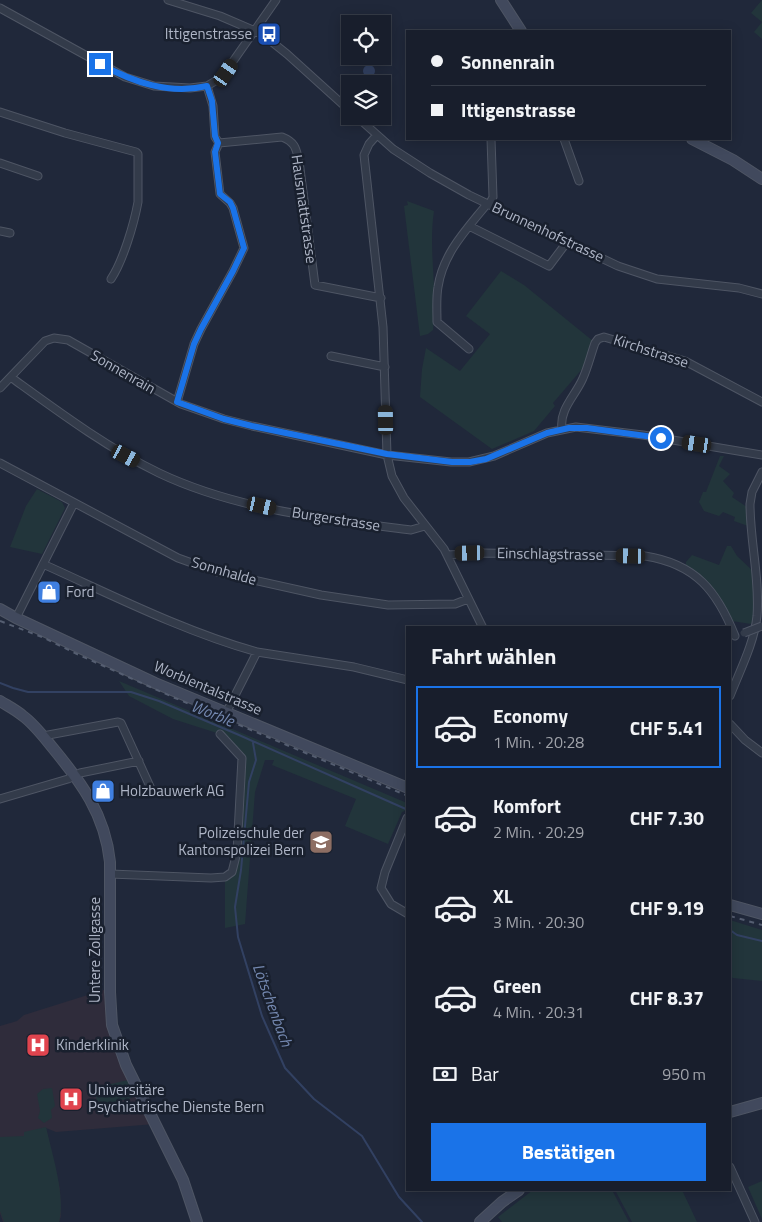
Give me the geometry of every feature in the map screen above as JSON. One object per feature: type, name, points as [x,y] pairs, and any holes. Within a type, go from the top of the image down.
[{"type":"street","points":[[168,0],[220,16],[255,31],[287,54],[341,102]]},
{"type":"street","points":[[0,8],[116,73],[138,82],[168,88],[190,88],[207,86],[226,73],[276,0]]},
{"type":"street","points":[[501,0],[520,30]]},
{"type":"street","points":[[177,402],[198,335],[244,248],[233,208],[230,202],[220,194],[215,152],[218,143],[215,136],[212,101],[207,86]]},
{"type":"street","points":[[0,112],[65,133],[136,152],[139,158],[136,210],[124,250],[111,279]]},
{"type":"street","name":"Brunnenhofstrasse","points":[[365,125],[395,151],[430,174],[618,266],[647,276],[699,285],[739,288],[762,294]]},
{"type":"street","points":[[376,136],[369,144],[364,155],[381,298],[387,454],[392,476],[404,498],[444,549],[482,626]]},
{"type":"street","name":"Hausmattstrasse","points":[[218,143],[282,137],[290,140],[296,149],[299,161],[315,285],[381,298]]},
{"type":"street","points":[[470,349],[436,322],[437,290],[440,278],[454,246],[493,197],[491,140]]},
{"type":"street","points":[[564,140],[579,181]]},
{"type":"street","points":[[694,140],[733,160],[762,179]]},
{"type":"street","points":[[0,163],[38,176]]},
{"type":"street","points":[[469,226],[549,266],[567,242]]},
{"type":"street","points":[[0,230],[10,233]]},
{"type":"street","name":"Kirchstrasse","points":[[562,429],[561,422],[564,412],[584,377],[595,343],[602,337],[685,361],[762,402]]},
{"type":"street","name":"Sonnenrain","points":[[0,388],[12,378],[45,341],[54,338],[63,339],[177,402],[224,419],[387,454],[452,462],[470,462],[494,456],[547,433],[582,427],[762,455]]},
{"type":"street","points":[[330,356],[385,367]]},
{"type":"street","name":"Burgerstrasse","points":[[12,378],[110,447],[160,473],[200,489],[262,506],[319,518],[411,530],[425,526]]},
{"type":"street","name":"Sonnhalde","points":[[0,463],[178,558],[217,572],[321,594],[388,605],[454,604],[468,599]]},
{"type":"street","points":[[731,694],[750,646],[756,618],[756,587],[750,504],[752,492],[762,472]]},
{"type":"street","points":[[16,618],[74,503]]},
{"type":"street","name":"Einschlagstrasse","points":[[447,555],[484,553],[645,556],[658,558],[686,569],[704,583],[721,604],[729,626]]},
{"type":"street","points":[[43,564],[177,625],[221,642],[257,652],[354,667],[406,680]]},
{"type":"street","name":"Worblentalstrasse","points":[[0,609],[155,683],[406,787]]},
{"type":"street","points":[[733,638],[762,626]]},
{"type":"street","points":[[226,713],[257,652]]},
{"type":"street","name":"Untere Zollgasse","points":[[0,701],[22,715],[43,736],[76,775],[100,818],[108,844],[110,874],[110,992],[112,1025],[126,1065],[183,1180],[197,1222]]},
{"type":"street","points":[[43,736],[118,722],[122,724],[153,794]]},
{"type":"street","points":[[731,725],[745,740],[762,753]]},
{"type":"street","points":[[110,874],[225,878],[232,872],[238,852],[242,758],[220,734]]},
{"type":"street","points":[[0,799],[76,775],[139,761]]},
{"type":"street","points":[[406,820],[385,872],[381,888],[391,904],[406,913]]},
{"type":"street","points":[[731,905],[762,914]]},
{"type":"street","points":[[731,1112],[762,1103]]},
{"type":"street","points":[[731,1169],[755,1222]]},
{"type":"street","points":[[480,1222],[518,1191]]},
{"type":"shaded area","points":[[762,0],[762,22],[751,13]]},
{"type":"shaded area","points":[[762,22],[762,39],[754,32]]},
{"type":"shaded area","points":[[407,201],[434,211],[432,226],[433,330],[428,334],[420,336],[404,206],[408,205]]},
{"type":"shaded area","points":[[501,271],[524,285],[593,341],[583,368],[553,403],[555,406],[534,431],[492,449],[420,397],[426,348],[460,371],[490,334],[466,316]]},
{"type":"shaded area","points":[[720,456],[724,456],[719,466],[730,474],[723,481],[734,493],[732,497],[747,507],[748,526],[734,521],[735,517],[723,512],[719,516],[704,511],[699,502],[703,492],[706,492]]},
{"type":"shaded area","points":[[37,489],[62,502],[65,508],[42,554],[10,547],[26,506]]},
{"type":"shaded area","points":[[727,546],[731,546],[737,556],[753,571],[755,593],[753,621],[751,624],[732,621],[714,589],[686,565],[686,562],[692,555],[719,565]]},
{"type":"shaded area","points":[[119,681],[406,803],[406,810],[402,812],[388,844],[345,826],[356,799],[272,765],[274,760],[265,760],[255,792],[245,924],[225,928],[225,877],[232,872],[242,758],[220,734],[173,719],[129,696]]},
{"type":"shaded area","points":[[731,920],[762,930],[762,981],[731,977]]},
{"type":"shaded area","name":"Universitäre Psychiatrische Dienste Bern","points":[[110,988],[112,1025],[155,1124],[56,1132],[46,1128],[60,1189],[61,1216],[59,1222],[3,1222],[0,1213],[0,1026],[17,1021],[24,1015]]},
{"type":"shaded area","points":[[128,1080],[132,1098],[98,1106],[94,1088]]},
{"type":"shaded area","points":[[52,1088],[55,1106],[51,1110],[52,1118],[44,1123],[38,1118],[40,1111],[37,1094],[43,1089]]},
{"type":"shaded area","points":[[46,1127],[60,1188],[61,1212],[59,1222],[4,1222],[0,1211],[0,1137],[24,1136],[24,1132]]},
{"type":"shaded area","points":[[762,1181],[762,1219],[748,1187]]},
{"type":"shaded area","points":[[532,1191],[613,1191],[629,1222],[502,1222],[498,1217]]},
{"type":"shaded area","points":[[616,1191],[682,1191],[697,1222],[632,1222]]},
{"type":"water","points":[[367,65],[371,65],[375,69],[373,75],[365,75],[363,73],[363,69]]},
{"type":"waterway","name":"Worble","points":[[0,683],[28,692],[131,692],[159,701],[239,735],[406,809]]},
{"type":"waterway","name":"Lötschenbach","points":[[253,743],[256,760],[249,782],[241,870],[235,907],[238,937],[262,1016],[285,1068],[314,1099],[362,1136],[399,1197],[422,1222]]},
{"type":"waterway","name":"Worble","points":[[731,931],[737,935],[762,941]]},
{"type":"railway","points":[[0,621],[42,637],[175,698],[406,795]]},
{"type":"railway","points":[[731,916],[762,925]]},
{"type":"place","name":"Ittigenstrasse","points":[[269,34]]},
{"type":"place","name":"Ford","points":[[49,592]]},
{"type":"place","name":"Holzbauwerk AG","points":[[103,791]]},
{"type":"place","name":"Polizeischule der Kantonspolizei Bern","points":[[321,842]]},
{"type":"place","name":"Kinderklinik","points":[[38,1045]]},
{"type":"place","name":"Universitäre Psychiatrische Dienste Bern","points":[[71,1099]]},
{"type":"route","points":[[100,64],[125,77],[154,86],[190,88],[207,86],[212,101],[215,136],[218,143],[215,152],[218,187],[221,196],[230,202],[233,208],[244,248],[194,344],[177,402],[224,419],[252,426],[387,454],[461,463],[486,459],[547,433],[576,427],[661,438]]}]
